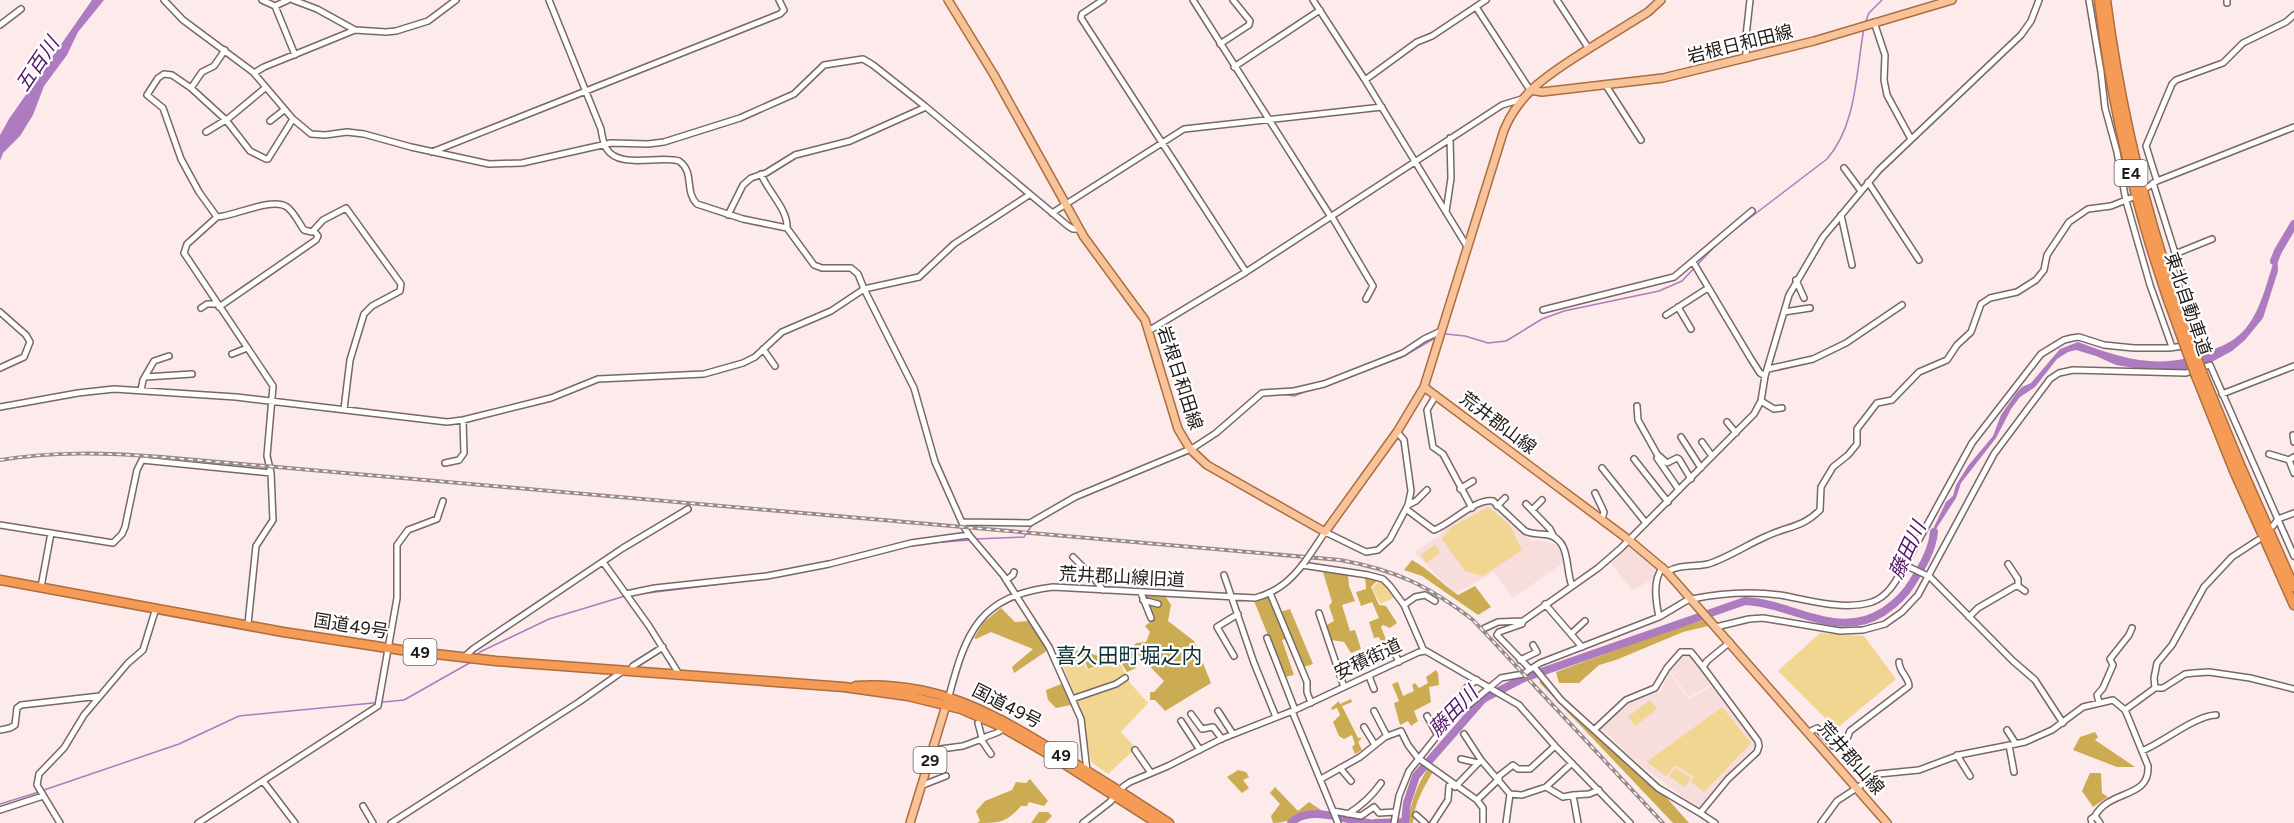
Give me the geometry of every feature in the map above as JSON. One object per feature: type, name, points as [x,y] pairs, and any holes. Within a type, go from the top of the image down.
[{"type":"highway","name":"東北自動車道","points":[[2099,0],[2109,74],[2128,162],[2152,252],[2234,471],[2294,605]]},
{"type":"highway","name":"東北自動車道","points":[[2106,0],[2115,62],[2133,150],[2186,338]]},
{"type":"highway","name":"東北自動車道","points":[[2199,374],[2294,587]]},
{"type":"highway","name":"国道49号","points":[[0,580],[293,634],[463,658],[844,687],[948,701],[985,710],[1087,771],[1156,823]]},
{"type":"highway","name":"国道49号","points":[[948,701],[980,720],[1003,728],[1169,823]]},
{"type":"main road","name":"岩根日和田線","points":[[948,0],[994,75],[1080,229],[1146,320],[1178,429],[1190,449],[1207,465],[1325,532]]},
{"type":"main road","points":[[1325,532],[1396,432],[1424,387],[1504,130],[1522,99],[1546,76],[1651,10],[1662,0]]},
{"type":"main road","name":"岩根日和田線","points":[[1530,90],[1542,92],[1663,78],[1814,41],[1952,0]]},
{"type":"main road","name":"荒井郡山線","points":[[1424,387],[1602,519],[1665,570],[1887,823]]},
{"type":"main road","name":"29","points":[[910,823],[948,701]]},
{"type":"street","points":[[164,0],[183,20],[254,73],[284,110],[306,131],[316,135],[355,132],[432,152],[482,163],[504,165],[604,144],[655,144],[740,118],[794,94],[824,64],[858,59],[869,62],[926,107],[1071,229],[1080,229]]},
{"type":"street","points":[[262,0],[275,6],[295,55]]},
{"type":"street","points":[[275,6],[288,0]]},
{"type":"street","points":[[293,0],[317,9],[355,30],[386,32],[428,21],[456,0]]},
{"type":"street","points":[[549,0],[607,149],[619,158],[674,159],[681,162],[689,174],[689,190],[695,202],[701,207],[787,228]]},
{"type":"street","points":[[432,152],[780,14],[784,10],[779,0]]},
{"type":"street","points":[[1103,0],[1082,14],[1081,18],[1246,273]]},
{"type":"street","points":[[1192,0],[1332,217],[1373,286],[1366,299]]},
{"type":"street","points":[[1220,44],[1249,25],[1250,21],[1233,0]]},
{"type":"street","points":[[1313,0],[1382,107],[1468,248]]},
{"type":"street","points":[[1365,80],[1417,42],[1432,36],[1486,0]]},
{"type":"street","points":[[1557,0],[1589,49]]},
{"type":"street","points":[[1746,56],[1750,0]]},
{"type":"street","points":[[1715,823],[1658,788],[1594,730],[1532,668],[1520,660],[1497,634],[1522,624],[1545,604],[1598,568],[1668,502],[1754,414],[1761,401],[1765,376],[1789,295],[1823,237],[1868,183],[1911,139],[2021,35],[2031,21],[2039,0]]},
{"type":"street","points":[[2089,0],[2105,108],[2150,285],[2172,347]]},
{"type":"street","points":[[1476,7],[1530,90]]},
{"type":"street","points":[[0,25],[21,9]]},
{"type":"street","points":[[1234,67],[1320,10]]},
{"type":"street","points":[[1394,821],[1405,780],[1418,758],[1448,722],[1501,678],[1523,674],[1582,647],[1659,617],[1692,600],[1748,592],[1842,604],[1866,603],[1883,596],[1907,566],[1972,442],[2041,354],[2064,340],[2072,338],[2119,346],[2172,347],[2199,344],[2196,337],[2198,326],[2152,183],[2146,146],[2172,84],[2176,80],[2223,63],[2243,43],[2286,22],[2294,15]]},
{"type":"street","points":[[1874,22],[1886,60],[1884,80],[1887,95],[1911,139]]},
{"type":"street","points":[[254,73],[355,30]]},
{"type":"street","points":[[191,88],[202,72],[214,66],[225,50]]},
{"type":"street","points":[[217,216],[199,192],[181,159],[163,108],[147,95],[158,78],[164,74],[172,75],[191,88],[226,120],[250,151],[267,159],[293,119]]},
{"type":"street","points":[[1605,84],[1641,140]]},
{"type":"street","points":[[206,132],[226,120],[265,88]]},
{"type":"street","points":[[1150,330],[1246,273],[1502,105],[1522,99]]},
{"type":"street","points":[[728,215],[744,183],[751,178],[795,155],[850,141],[926,107]]},
{"type":"street","points":[[1052,213],[1162,141],[1186,128],[1382,107]]},
{"type":"street","points":[[270,121],[284,110]]},
{"type":"street","points":[[2152,183],[2294,127]]},
{"type":"street","points":[[1446,212],[1451,178],[1450,138]]},
{"type":"street","points":[[1844,168],[1861,191]]},
{"type":"street","points":[[761,174],[769,191],[782,208],[787,228],[814,265],[822,268],[851,268],[858,274],[914,388],[935,462],[962,522],[969,535],[994,563],[1046,641],[1081,719],[1087,771]]},
{"type":"street","points":[[1868,183],[1919,260]]},
{"type":"street","points":[[0,407],[95,391],[141,390],[273,401],[441,422],[463,420],[551,398],[598,379],[704,375],[750,360],[782,332],[831,311],[864,289],[919,277],[954,244],[1029,195]]},
{"type":"street","points":[[1659,617],[1656,581],[1659,572],[1709,563],[1768,535],[1799,526],[1815,515],[1820,510],[1820,491],[1830,471],[1857,444],[1857,429],[1877,403],[1894,399],[1919,372],[1947,360],[1957,345],[1969,335],[1981,304],[1990,298],[2017,292],[2036,279],[2044,270],[2048,252],[2069,222],[2088,209],[2129,200]]},
{"type":"street","points":[[201,308],[207,304],[218,305],[316,240],[318,236],[314,231],[304,230],[291,212],[282,205],[258,206],[217,216],[188,244],[184,251],[218,305],[272,384],[273,401],[267,456],[271,473],[273,520],[256,546],[248,624]]},
{"type":"street","points":[[314,231],[323,220],[344,208],[348,209],[402,286],[400,291],[372,306],[364,314],[350,360],[344,409]]},
{"type":"street","points":[[1542,310],[1658,282],[1680,273],[1752,211]]},
{"type":"street","points":[[1841,215],[1852,265]]},
{"type":"street","points":[[2175,254],[2212,239]]},
{"type":"street","points":[[1693,262],[1755,365],[1765,376]]},
{"type":"street","points":[[1796,280],[1804,298]]},
{"type":"street","points":[[1666,315],[1708,288]]},
{"type":"street","points":[[1768,369],[1813,359],[1846,343],[1902,305]]},
{"type":"street","points":[[1678,307],[1691,329]]},
{"type":"street","points":[[1784,312],[1810,308]]},
{"type":"street","points":[[0,312],[26,335],[30,342],[24,357],[0,368]]},
{"type":"street","points":[[962,522],[1030,523],[1075,497],[1190,449],[1216,433],[1262,393],[1294,391],[1324,384],[1403,353],[1424,339],[1442,331]]},
{"type":"street","points":[[232,354],[248,348]]},
{"type":"street","points":[[763,349],[775,366]]},
{"type":"street","points":[[141,390],[154,361],[169,356]]},
{"type":"street","points":[[1715,625],[1763,618],[1840,631],[1885,624],[1910,606],[1994,454],[2054,376],[2073,370],[2186,373],[2210,365],[2294,556]]},
{"type":"street","points":[[2222,394],[2294,366]]},
{"type":"street","points":[[145,377],[192,374]]},
{"type":"street","points":[[1436,396],[1427,410],[1433,447],[1443,454],[1472,508]]},
{"type":"street","points":[[1761,401],[1774,409],[1782,408]]},
{"type":"street","points":[[1637,406],[1637,416],[1658,454],[1667,463],[1675,458],[1679,459],[1690,479]]},
{"type":"street","points":[[444,463],[459,460],[464,453],[463,420]]},
{"type":"street","points":[[1727,422],[1736,433]]},
{"type":"street","points":[[1325,532],[1359,550],[1376,551],[1390,539],[1407,507],[1412,491],[1405,444],[1401,435],[1396,432]]},
{"type":"street","points":[[2293,435],[2294,442]]},
{"type":"street","points":[[1681,437],[1701,468]]},
{"type":"street","points":[[1702,442],[1712,456]]},
{"type":"street","points":[[1655,454],[1679,490]]},
{"type":"street","points":[[2269,454],[2291,458],[2294,473]]},
{"type":"street","points":[[1634,459],[1668,502]]},
{"type":"street","points":[[0,525],[110,543],[116,540],[123,531],[141,460],[271,473]]},
{"type":"street","points":[[1602,468],[1646,523]]},
{"type":"street","points":[[1460,489],[1473,481]]},
{"type":"street","points":[[1407,507],[1428,490]]},
{"type":"street","points":[[1594,493],[1604,512],[1602,519]]},
{"type":"street","points":[[1497,506],[1505,498]]},
{"type":"street","points":[[1407,507],[1434,530],[1489,500],[1529,533],[1554,537]]},
{"type":"street","points":[[1532,510],[1542,500]]},
{"type":"street","points":[[198,823],[379,705],[397,598],[397,545],[408,530],[437,519],[443,501]]},
{"type":"street","points":[[1526,504],[1549,527],[1554,537],[1563,544],[1572,585]]},
{"type":"street","points":[[463,658],[472,649],[603,562],[688,509]]},
{"type":"street","points":[[2273,526],[2278,519],[2294,513]]},
{"type":"street","points":[[1549,527],[1556,521]]},
{"type":"street","name":"荒井郡山線旧道","points":[[948,701],[961,652],[976,626],[991,610],[1015,595],[1053,587],[1255,598],[1283,586],[1303,564],[1325,532]]},
{"type":"street","points":[[41,587],[51,533]]},
{"type":"street","points":[[626,594],[656,588],[767,576],[829,564],[902,545],[969,535]]},
{"type":"street","points":[[2155,688],[2157,663],[2172,645],[2204,587],[2232,558],[2258,540]]},
{"type":"street","points":[[1073,557],[1103,590]]},
{"type":"street","points":[[603,562],[663,647],[679,674]]},
{"type":"street","points":[[1303,564],[1383,579],[1404,605],[1424,651]]},
{"type":"street","points":[[2008,564],[2018,579],[2018,586]]},
{"type":"street","points":[[1907,566],[1928,576],[2013,661],[2036,680],[2063,723]]},
{"type":"street","points":[[1006,580],[1014,572]]},
{"type":"street","points":[[1224,575],[1254,663],[1276,717]]},
{"type":"street","points":[[1969,617],[1978,608],[2018,586]]},
{"type":"street","points":[[2018,586],[2025,591]]},
{"type":"street","points":[[1140,592],[1151,618]]},
{"type":"street","points":[[1270,593],[1307,682],[1307,692],[1311,703]]},
{"type":"street","points":[[1404,605],[1415,597],[1425,595],[1435,601]]},
{"type":"street","points":[[1143,600],[1158,604]]},
{"type":"street","points":[[1545,604],[1582,647]]},
{"type":"street","points":[[60,823],[37,785],[39,774],[64,748],[84,715],[128,663],[143,650],[156,608]]},
{"type":"street","points":[[1319,613],[1344,687]]},
{"type":"street","points":[[1234,656],[1217,627],[1238,614]]},
{"type":"street","points":[[1485,628],[1498,622],[1523,621]]},
{"type":"street","points":[[1572,633],[1585,621]]},
{"type":"street","points":[[2099,702],[2097,695],[2103,688],[2113,665],[2110,659],[2132,628]]},
{"type":"street","points":[[1267,638],[1335,816],[1348,814],[1361,816],[1374,807],[1379,813],[1395,812]]},
{"type":"street","points":[[1703,667],[1730,642]]},
{"type":"street","points":[[1390,643],[1399,662]]},
{"type":"street","points":[[1520,660],[1537,652],[1533,645]]},
{"type":"street","points":[[391,823],[663,647]]},
{"type":"street","name":"安積街道","points":[[1083,823],[1130,782],[1222,739],[1294,711],[1424,651],[1519,705],[1629,823]]},
{"type":"street","points":[[1594,730],[1626,700],[1655,688],[1667,668],[1682,652],[1691,652],[1758,741],[1759,746],[1757,752],[1728,779],[1700,813]]},
{"type":"street","points":[[1809,732],[1817,728],[1833,746],[1839,748],[1845,744],[1848,733],[1909,686],[1909,682],[1899,667],[1899,662]]},
{"type":"street","points":[[2125,711],[2155,688],[2163,688],[2185,675],[2209,672],[2250,678],[2294,689]]},
{"type":"street","points":[[1369,676],[1374,689]]},
{"type":"street","points":[[1072,699],[1116,684],[1125,678]]},
{"type":"street","points":[[1460,697],[1467,687],[1477,680]]},
{"type":"street","points":[[0,730],[15,725],[17,708],[21,705],[100,696]]},
{"type":"street","points":[[1821,823],[1837,801],[1878,774],[1919,770],[1957,755],[2016,744],[2041,736],[2063,723],[2079,709],[2113,700],[2125,711],[2148,766],[2148,774],[2145,784],[2111,800],[2091,819],[2092,823]]},
{"type":"street","points":[[1218,711],[1233,735]]},
{"type":"street","points":[[1374,711],[1387,736]]},
{"type":"street","points":[[1191,714],[1202,729],[1213,727],[1222,739]]},
{"type":"street","points":[[2142,751],[2163,742],[2183,728],[2216,715]]},
{"type":"street","points":[[1427,716],[1437,734]]},
{"type":"street","points":[[1853,719],[1856,726]]},
{"type":"street","points":[[972,728],[980,720]]},
{"type":"street","points":[[980,720],[982,739],[991,754]]},
{"type":"street","points":[[1181,721],[1196,740],[1200,750]]},
{"type":"street","points":[[1364,727],[1375,745]]},
{"type":"street","points":[[933,750],[963,746],[999,732],[1003,728]]},
{"type":"street","points":[[2007,730],[2016,744]]},
{"type":"street","points":[[1320,779],[1360,757],[1387,736],[1401,731],[1406,743],[1418,758],[1454,786],[1477,800],[1483,808],[1483,823]]},
{"type":"street","points":[[1464,734],[1479,761],[1499,779],[1510,794],[1506,823]]},
{"type":"street","points":[[2009,745],[2014,772]]},
{"type":"street","points":[[1477,800],[1499,779],[1499,776],[1513,765],[1518,769],[1530,769],[1555,746]]},
{"type":"street","points":[[1135,750],[1151,773]]},
{"type":"street","points":[[1957,755],[1970,776]]},
{"type":"street","points":[[1461,759],[1479,761]]},
{"type":"street","points":[[1433,823],[1448,801],[1449,786],[1454,786],[1479,761]]},
{"type":"street","points":[[1510,794],[1522,795],[1546,787],[1572,763]]},
{"type":"street","points":[[1340,768],[1351,782]]},
{"type":"street","points":[[923,785],[946,776]]},
{"type":"street","points":[[264,781],[295,823]]},
{"type":"street","points":[[1348,814],[1365,802],[1381,783]]},
{"type":"street","points":[[1520,786],[1522,795]]},
{"type":"street","points":[[1546,787],[1563,797],[1589,794],[1599,790]]},
{"type":"street","points":[[1573,795],[1578,823]]},
{"type":"street","points":[[0,810],[44,796]]},
{"type":"street","points":[[363,806],[373,823]]},
{"type":"street","points":[[1415,823],[1416,815],[1425,823]]},
{"type":"street","points":[[2095,816],[2100,823]]},
{"type":"shaded area","points":[[92,0],[104,0],[78,32],[67,55],[44,86],[33,115],[20,136],[3,153],[0,161],[0,135],[9,119]]},
{"type":"shaded area","points":[[2277,252],[2278,271],[2263,318],[2245,340],[2232,351],[2208,364],[2185,370],[2134,368],[2116,365],[2076,350],[2057,359],[2035,387],[2020,397],[1996,438],[1961,483],[1956,498],[1936,529],[1936,539],[1933,543],[1933,529],[1946,502],[1953,496],[1956,485],[1968,466],[1993,436],[2001,415],[2017,392],[2031,383],[2060,349],[2078,342],[2128,358],[2160,361],[2194,356],[2230,342],[2246,328],[2257,311]]},
{"type":"shaded area","points":[[1488,503],[1532,541],[1539,540],[1560,546],[1563,563],[1513,598],[1494,572],[1455,594],[1414,552],[1438,537],[1447,526]]},
{"type":"shaded area","points":[[1488,507],[1510,525],[1522,550],[1483,576],[1465,571],[1442,539],[1450,528]]},
{"type":"shaded area","points":[[1629,544],[1655,568],[1654,579],[1632,590],[1610,562]]},
{"type":"shaded area","points":[[1435,545],[1440,553],[1426,563],[1421,555]]},
{"type":"shaded area","points":[[1412,560],[1458,595],[1475,586],[1491,607],[1478,615],[1422,576],[1404,570]]},
{"type":"shaded area","points":[[1323,572],[1348,575],[1349,586],[1355,601],[1342,605],[1350,631],[1355,630],[1361,649],[1351,653],[1344,642],[1331,640],[1325,626],[1334,621],[1329,606],[1332,602]]},
{"type":"shaded area","points":[[1365,577],[1378,580],[1371,587],[1379,605],[1386,606],[1397,623],[1390,628],[1383,625],[1381,627],[1387,642],[1382,643],[1379,637],[1374,638],[1369,622],[1379,618],[1372,602],[1361,606],[1356,592],[1366,589]]},
{"type":"shaded area","points":[[1380,580],[1396,597],[1380,604],[1372,588]]},
{"type":"shaded area","points":[[1145,595],[1166,597],[1171,605],[1168,621],[1194,641],[1211,683],[1165,711],[1155,700],[1150,700],[1150,692],[1154,692],[1164,681],[1132,648],[1136,643],[1146,642],[1150,632],[1145,626],[1155,618]]},
{"type":"shaded area","points":[[1271,597],[1280,612],[1290,609],[1313,664],[1304,667],[1289,638],[1282,640],[1294,675],[1285,677],[1254,601]]},
{"type":"shaded area","points":[[1001,608],[1015,622],[1029,621],[1048,650],[1014,673],[1012,667],[1033,649],[991,632],[974,638],[983,623]]},
{"type":"shaded area","points":[[1704,620],[1708,626],[1683,632],[1599,665],[1579,683],[1559,683],[1556,672]]},
{"type":"shaded area","points":[[1820,633],[1864,636],[1896,679],[1836,729],[1778,671]]},
{"type":"shaded area","points":[[1128,646],[1135,655],[1126,662],[1132,663],[1136,668],[1127,672],[1118,658],[1088,669],[1083,657],[1062,663],[1060,657],[1078,650],[1109,659],[1114,652],[1118,654]]},
{"type":"shaded area","points":[[1684,655],[1691,655],[1711,684],[1689,697],[1670,671]]},
{"type":"shaded area","points":[[1082,659],[1087,670],[1118,659],[1130,683],[1148,703],[1121,732],[1136,748],[1108,774],[1091,762],[1080,708],[1062,664]]},
{"type":"shaded area","points":[[1436,670],[1439,685],[1429,687],[1431,702],[1414,711],[1418,721],[1411,726],[1408,721],[1400,725],[1394,703],[1399,701],[1392,684],[1398,682],[1403,696],[1414,691],[1412,685],[1415,683],[1419,688],[1428,683],[1426,677]]},
{"type":"shaded area","points":[[1669,672],[1689,699],[1712,686],[1756,744],[1698,808],[1640,765],[1601,728],[1633,700],[1661,692]]},
{"type":"shaded area","points":[[1544,679],[1624,761],[1666,797],[1689,823],[1673,823],[1539,682]]},
{"type":"shaded area","points":[[1061,684],[1071,705],[1056,708],[1048,700],[1046,690]]},
{"type":"shaded area","points":[[1351,699],[1352,702],[1342,706],[1358,738],[1362,738],[1358,742],[1362,750],[1355,754],[1352,747],[1355,744],[1352,735],[1344,739],[1339,736],[1333,722],[1340,715],[1337,708],[1332,710],[1331,708],[1339,701],[1340,704]]},
{"type":"shaded area","points":[[1650,700],[1657,709],[1635,726],[1628,717]]},
{"type":"shaded area","points":[[1722,707],[1751,743],[1704,792],[1691,782],[1694,777],[1675,765],[1666,776],[1647,762]]},
{"type":"shaded area","points":[[2095,732],[2098,737],[2095,740],[2135,767],[2117,767],[2073,750],[2080,737]]},
{"type":"shaded area","points":[[1429,767],[1434,770],[1417,802],[1413,823],[1408,823],[1415,794]]},
{"type":"shaded area","points":[[1675,768],[1691,778],[1684,787],[1669,776]]},
{"type":"shaded area","points":[[1238,770],[1246,772],[1249,777],[1243,780],[1249,788],[1242,793],[1227,777]]},
{"type":"shaded area","points":[[2090,773],[2101,773],[2102,793],[2108,797],[2093,807],[2082,791]]},
{"type":"shaded area","points":[[1030,779],[1048,801],[1044,806],[1029,802],[1027,806],[1021,806],[1007,819],[991,823],[977,823],[980,821],[976,811],[985,801],[1012,790],[1016,782],[1026,783]]},
{"type":"shaded area","points":[[1275,787],[1298,811],[1309,802],[1324,812],[1273,823],[1271,816],[1280,804],[1270,793]]},
{"type":"shaded area","points":[[1039,812],[1048,812],[1052,816],[1045,823],[1031,823]]},
{"type":"waterway","points":[[1865,23],[1869,13],[1882,0]]},
{"type":"waterway","points":[[1726,236],[1827,159],[1837,145],[1850,114],[1854,97],[1864,28]]},
{"type":"waterway","name":"藤田川","points":[[2274,261],[2294,224]]},
{"type":"waterway","points":[[1446,334],[1465,336],[1488,343],[1506,341],[1542,319],[1564,311],[1659,291],[1682,281],[1716,245]]},
{"type":"waterway","points":[[1359,373],[1402,357],[1435,338]]},
{"type":"waterway","points":[[1282,394],[1294,396],[1309,390]]},
{"type":"waterway","points":[[1219,434],[1236,419]]},
{"type":"waterway","points":[[1204,444],[1212,438]]},
{"type":"waterway","points":[[1158,465],[1190,453]]},
{"type":"waterway","points":[[975,539],[1024,537],[1032,525]]},
{"type":"waterway","name":"藤田川","points":[[1405,823],[1407,803],[1416,776],[1483,699],[1524,678],[1745,601],[1763,603],[1832,622],[1849,623],[1866,620],[1883,612],[1906,591],[1926,559],[1934,532]]},
{"type":"waterway","points":[[930,543],[970,540]]},
{"type":"waterway","points":[[910,546],[920,544]]},
{"type":"waterway","points":[[639,594],[771,578]]},
{"type":"waterway","points":[[477,655],[549,619],[625,596]]},
{"type":"waterway","points":[[44,790],[179,744],[239,716],[404,700],[473,661]]},
{"type":"waterway","points":[[0,804],[39,792]]},
{"type":"waterway","points":[[1291,823],[1299,817],[1318,814],[1369,823]]},
{"type":"waterway","points":[[1375,823],[1405,822]]},
{"type":"railway","points":[[0,460],[40,455],[81,454],[162,457],[1340,560],[1360,564],[1411,581],[1442,598],[1473,620],[1663,823]]},
{"type":"district","name":"喜久田町堀之内","points":[[1129,656]]},
{"type":"water label","name":"五百川","points":[[37,64]]}]
